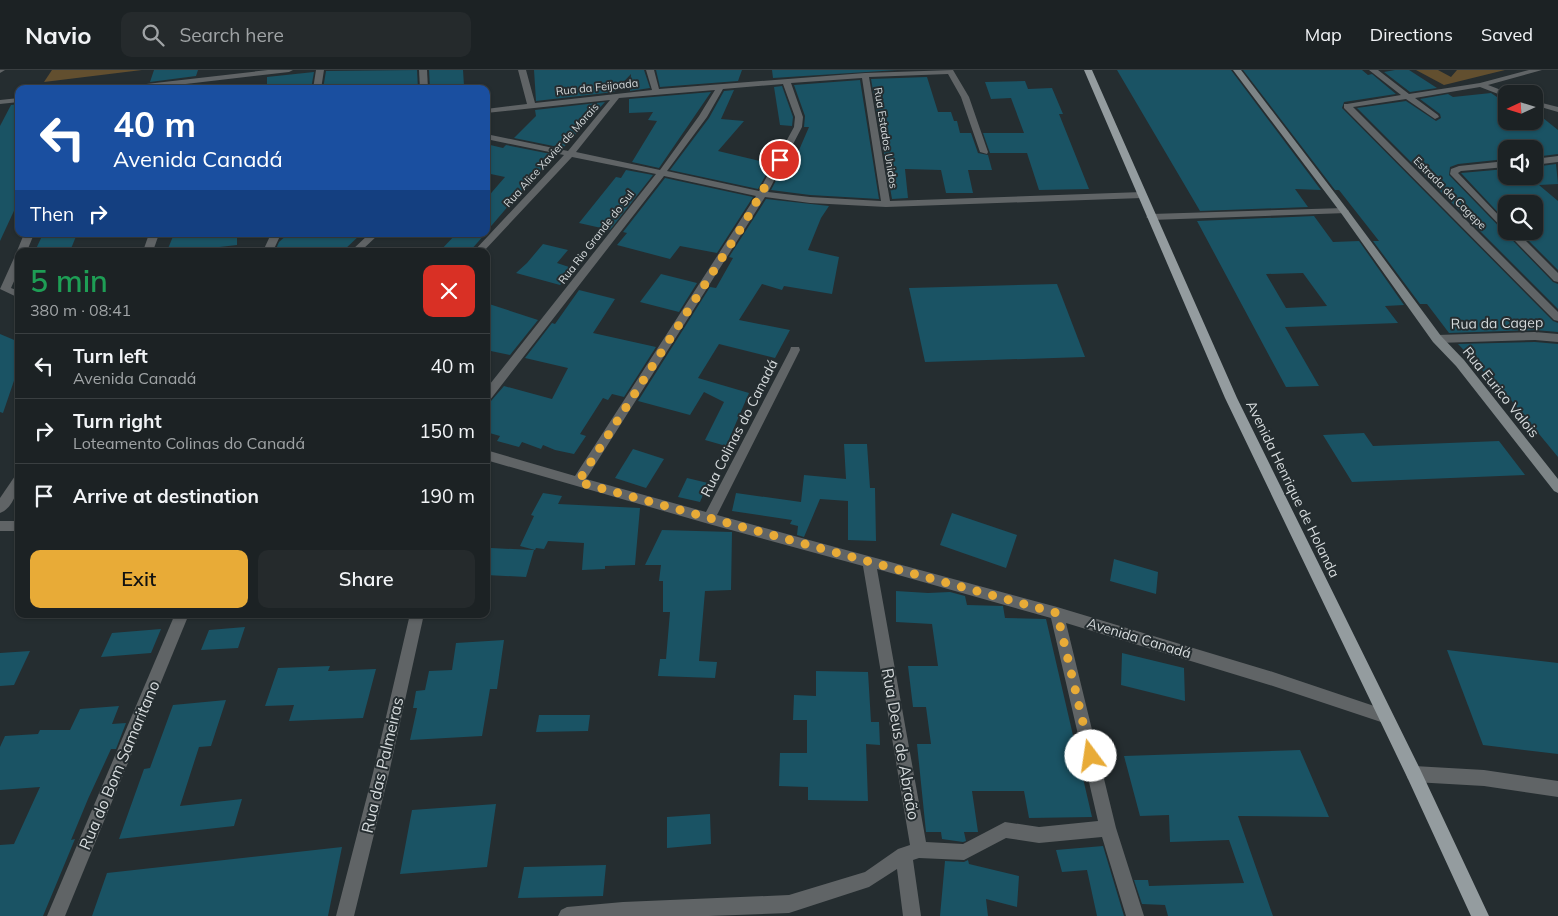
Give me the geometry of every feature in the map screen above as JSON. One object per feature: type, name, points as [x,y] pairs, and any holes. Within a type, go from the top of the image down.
[{"type":"main road","name":"Avenida Henrique de Holanda","points":[[1088,70],[1231,398],[1384,716],[1414,774],[1480,916]]},
{"type":"main road","points":[[1237,70],[1344,211]]},
{"type":"main road","name":"Rua Eurico Valois","points":[[1344,211],[1437,339],[1460,363],[1558,488]]},
{"type":"street","points":[[205,85],[210,70]]},
{"type":"street","points":[[155,85],[289,70]]},
{"type":"street","points":[[318,85],[320,70]]},
{"type":"street","points":[[423,70],[424,85]]},
{"type":"street","points":[[522,70],[531,105]]},
{"type":"street","points":[[650,70],[656,92]]},
{"type":"street","points":[[1373,70],[1435,117]]},
{"type":"street","points":[[1407,96],[1480,85],[1538,70]]},
{"type":"street","points":[[949,71],[965,97],[984,152]]},
{"type":"street","name":"Rua da Feijoada","points":[[490,110],[618,95],[889,72],[949,71]]},
{"type":"street","name":"Rua Estados Unidos","points":[[864,75],[886,204]]},
{"type":"street","points":[[578,482],[762,194],[798,127],[800,117],[786,81]]},
{"type":"street","points":[[1480,85],[1498,92]]},
{"type":"street","name":"Rua Rio Grande do Sul","points":[[490,393],[661,174],[702,117],[720,87]]},
{"type":"street","name":"Rua Alice Xavier de Morais","points":[[482,248],[570,154],[618,95]]},
{"type":"street","name":"Estrada da Cagepe","points":[[1407,96],[1346,106],[1558,318]]},
{"type":"street","points":[[0,102],[15,100]]},
{"type":"street","points":[[1543,106],[1558,111]]},
{"type":"street","points":[[1543,111],[1558,111]]},
{"type":"street","points":[[490,137],[762,194],[850,203],[886,204],[1142,195]]},
{"type":"street","points":[[1543,161],[1558,159]]},
{"type":"street","points":[[1498,165],[1454,171],[1456,178],[1498,220]]},
{"type":"street","points":[[1152,217],[1344,211]]},
{"type":"street","points":[[359,248],[371,237]]},
{"type":"street","points":[[1519,240],[1558,279]]},
{"type":"street","points":[[15,266],[2,290],[15,294]]},
{"type":"street","name":"Rua da Cagep","points":[[1437,339],[1535,336],[1558,338]]},
{"type":"street","name":"Rua Colinas do Canadá","points":[[709,519],[795,350]]},
{"type":"street","name":"Avenida Canadá","points":[[490,456],[709,519],[1057,613],[1287,683],[1384,716]]},
{"type":"street","points":[[0,508],[15,485]]},
{"type":"street","points":[[0,526],[15,526]]},
{"type":"street","name":"Rua Deus de Abraão","points":[[869,562],[912,852],[912,916]]},
{"type":"street","points":[[1057,613],[1108,828],[1135,916]]},
{"type":"street","name":"Rua do Bom Samaritano","points":[[56,916],[180,618]]},
{"type":"street","name":"Rua das Palmeiras","points":[[345,916],[382,773],[416,618]]},
{"type":"street","points":[[1414,774],[1484,778],[1558,789]]},
{"type":"street","points":[[567,916],[789,904],[869,879],[912,852],[964,852],[1004,830],[1039,835],[1108,828]]},
{"type":"shaded area","points":[[52,70],[142,70],[44,82]]},
{"type":"shaded area","points":[[1416,70],[1438,70],[1451,77],[1457,70],[1505,70],[1444,85]]},
{"type":"building","points":[[154,70],[198,70],[196,76],[150,82]]},
{"type":"building","points":[[417,70],[418,85],[324,85],[326,71]]},
{"type":"building","points":[[429,70],[463,70],[464,85],[430,85]]},
{"type":"building","points":[[534,70],[644,70],[650,88],[630,91],[631,74],[614,92],[536,101]]},
{"type":"building","points":[[656,70],[742,70],[738,81],[660,87]]},
{"type":"building","points":[[772,70],[898,70],[773,78]]},
{"type":"building","points":[[1117,70],[1231,70],[1321,190],[1295,189],[1308,207],[1200,211]]},
{"type":"building","points":[[1243,70],[1362,70],[1368,75],[1372,74],[1396,94],[1344,102],[1342,108],[1553,321],[1558,323],[1558,332],[1535,330],[1449,333],[1427,304],[1420,304],[1373,241],[1379,241],[1339,190],[1335,190]]},
{"type":"building","points":[[1409,70],[1437,88],[1410,92],[1384,72]]},
{"type":"building","points":[[314,72],[312,85],[267,85],[267,77]]},
{"type":"building","points":[[927,77],[938,112],[951,112],[954,121],[957,121],[960,133],[971,133],[978,153],[988,155],[992,170],[968,170],[973,193],[946,193],[941,170],[905,169],[908,198],[892,199],[871,79]]},
{"type":"building","points":[[860,80],[879,199],[810,195],[771,190],[783,167],[789,168],[793,164],[809,127],[804,127],[805,116],[794,85]]},
{"type":"building","points":[[1025,81],[1028,89],[1052,88],[1063,114],[1059,114],[1089,189],[1039,190],[1027,153],[990,153],[983,133],[1024,133],[1011,98],[991,99],[985,82]]},
{"type":"building","points":[[782,86],[793,117],[792,126],[780,125],[774,87]]},
{"type":"building","points":[[734,90],[721,119],[744,121],[718,151],[772,164],[758,189],[670,170],[709,118],[724,91]]},
{"type":"building","points":[[711,92],[659,168],[632,162],[657,121],[648,120],[653,112],[629,113],[629,99]]},
{"type":"building","points":[[1491,93],[1498,98],[1498,130],[1543,130],[1543,118],[1558,130],[1558,154],[1543,156],[1543,140],[1498,140],[1498,160],[1458,164],[1450,167],[1449,175],[1498,225],[1498,240],[1512,240],[1553,282],[1558,284],[1558,309],[1357,108],[1406,101],[1436,121],[1441,118],[1440,114],[1420,99],[1448,94],[1453,97]]},
{"type":"building","points":[[605,102],[563,148],[514,138],[536,116],[535,110]]},
{"type":"building","points":[[15,104],[15,209],[0,241],[0,126],[11,105]]},
{"type":"building","points":[[490,145],[503,148],[506,145],[556,155],[529,182],[490,227],[490,194],[505,177],[490,174]]},
{"type":"building","points":[[1556,164],[1558,184],[1543,185],[1543,166]]},
{"type":"building","points":[[626,170],[653,175],[610,230],[579,223],[616,177],[621,178]]},
{"type":"building","points":[[1498,170],[1498,185],[1539,185],[1558,201],[1558,270],[1528,240],[1543,240],[1543,195],[1498,195],[1498,212],[1461,173]]},
{"type":"building","points":[[665,178],[753,197],[717,253],[680,246],[670,259],[617,245],[627,233],[623,232]]},
{"type":"building","points":[[766,199],[829,206],[821,218],[808,250],[839,257],[832,294],[784,286],[782,290],[762,284],[739,320],[790,330],[775,358],[719,344],[698,378],[749,393],[726,446],[705,440],[724,402],[704,392],[690,415],[638,401],[710,287],[716,288],[733,258],[729,257]]},
{"type":"building","points":[[1314,216],[1333,242],[1359,241],[1404,305],[1385,306],[1398,323],[1285,327],[1319,386],[1286,387],[1197,221]],"holes":[[[1303,273],[1327,306],[1286,308],[1266,274]]]},
{"type":"building","points":[[42,237],[76,237],[71,248],[36,248]]},
{"type":"building","points":[[173,237],[237,237],[237,245],[211,248],[168,248]]},
{"type":"building","points":[[285,237],[358,237],[346,248],[276,248],[279,242]]},
{"type":"building","points":[[453,237],[482,237],[473,248],[443,248]]},
{"type":"building","points":[[543,244],[568,250],[557,263],[575,269],[560,285],[516,273]]},
{"type":"building","points":[[661,274],[697,283],[679,312],[640,302]]},
{"type":"building","points":[[1057,284],[1085,357],[925,362],[909,288]]},
{"type":"building","points":[[579,290],[615,299],[593,333],[656,347],[624,397],[612,394],[608,400],[603,398],[580,434],[586,436],[574,454],[543,445],[541,449],[522,442],[519,447],[497,441],[500,436],[490,433],[490,401],[504,386],[552,399],[568,368],[525,358],[552,323],[555,324]]},
{"type":"building","points":[[490,304],[538,320],[510,355],[490,351]]},
{"type":"building","points":[[0,334],[15,340],[15,378],[3,413],[0,412]]},
{"type":"building","points":[[1535,342],[1558,344],[1558,457],[1502,389],[1495,389],[1481,368],[1458,344]]},
{"type":"building","points":[[1364,433],[1373,446],[1499,441],[1525,475],[1352,482],[1323,435]]},
{"type":"building","points":[[844,444],[867,444],[870,488],[875,488],[876,541],[848,540],[848,501],[820,499],[804,537],[797,535],[798,526],[790,524],[792,520],[732,511],[736,493],[801,502],[804,475],[846,479]]},
{"type":"building","points":[[633,449],[664,459],[646,488],[615,478]]},
{"type":"building","points":[[687,478],[708,483],[700,502],[678,497]]},
{"type":"building","points":[[543,493],[562,496],[558,504],[640,508],[635,565],[605,566],[605,569],[582,570],[584,543],[548,541],[544,549],[536,548],[535,550],[520,546],[534,516],[531,515]]},
{"type":"building","points":[[952,513],[1017,535],[1006,568],[940,545]]},
{"type":"building","points":[[662,530],[732,532],[731,590],[705,591],[699,661],[717,662],[715,678],[658,676],[660,659],[666,659],[670,612],[663,612],[663,581],[659,581],[661,565],[645,565]]},
{"type":"building","points":[[491,548],[534,550],[526,577],[490,575]]},
{"type":"building","points":[[1114,559],[1158,572],[1156,594],[1110,581]]},
{"type":"building","points":[[896,591],[950,592],[965,596],[967,605],[1003,606],[1005,618],[1046,619],[1092,817],[1029,818],[1024,791],[972,791],[978,832],[964,832],[966,841],[963,842],[942,839],[941,832],[926,832],[917,744],[931,744],[926,707],[913,707],[908,666],[938,666],[932,624],[896,622]]},
{"type":"building","points":[[245,627],[238,648],[201,650],[209,630]]},
{"type":"building","points":[[161,629],[151,653],[101,657],[112,633]]},
{"type":"building","points":[[504,640],[497,689],[490,689],[482,736],[410,740],[417,708],[413,708],[416,691],[425,690],[429,671],[452,670],[456,643]]},
{"type":"building","points":[[1447,650],[1558,663],[1558,754],[1483,745]]},
{"type":"building","points":[[30,651],[14,685],[0,686],[0,653]]},
{"type":"building","points":[[1122,653],[1184,668],[1185,701],[1121,685]]},
{"type":"building","points":[[330,666],[328,671],[376,669],[363,718],[289,721],[294,705],[265,706],[278,668]]},
{"type":"building","points":[[816,671],[868,672],[871,722],[879,722],[880,745],[866,744],[868,801],[808,800],[808,787],[779,786],[780,753],[807,753],[807,720],[793,720],[794,695],[816,696]]},
{"type":"building","points":[[226,700],[211,746],[199,747],[180,806],[242,799],[234,826],[119,839],[144,769],[150,768],[173,705]]},
{"type":"building","points":[[119,706],[112,724],[126,723],[116,749],[111,749],[88,799],[71,840],[75,839],[43,916],[0,916],[0,845],[14,844],[40,787],[0,790],[0,747],[5,736],[38,734],[40,730],[70,730],[80,709]]},
{"type":"building","points":[[539,715],[590,715],[588,731],[536,732]]},
{"type":"building","points":[[1300,750],[1329,817],[1238,816],[1273,916],[1168,916],[1165,905],[1142,904],[1134,880],[1148,880],[1149,886],[1244,883],[1229,840],[1170,842],[1169,815],[1140,816],[1124,756]]},
{"type":"building","points":[[496,804],[487,867],[400,874],[412,810]]},
{"type":"building","points":[[710,814],[711,844],[667,848],[667,817]]},
{"type":"building","points":[[1103,846],[1124,916],[1097,916],[1087,870],[1062,872],[1056,850]]},
{"type":"building","points":[[342,847],[328,916],[92,916],[107,873]]},
{"type":"building","points":[[968,860],[969,864],[1019,876],[1017,907],[986,899],[988,916],[940,916],[945,861],[964,862]]},
{"type":"building","points":[[606,865],[603,896],[518,898],[524,867]]},
{"type":"route","points":[[780,160],[745,222],[578,482],[1057,613],[1091,756]]}]
